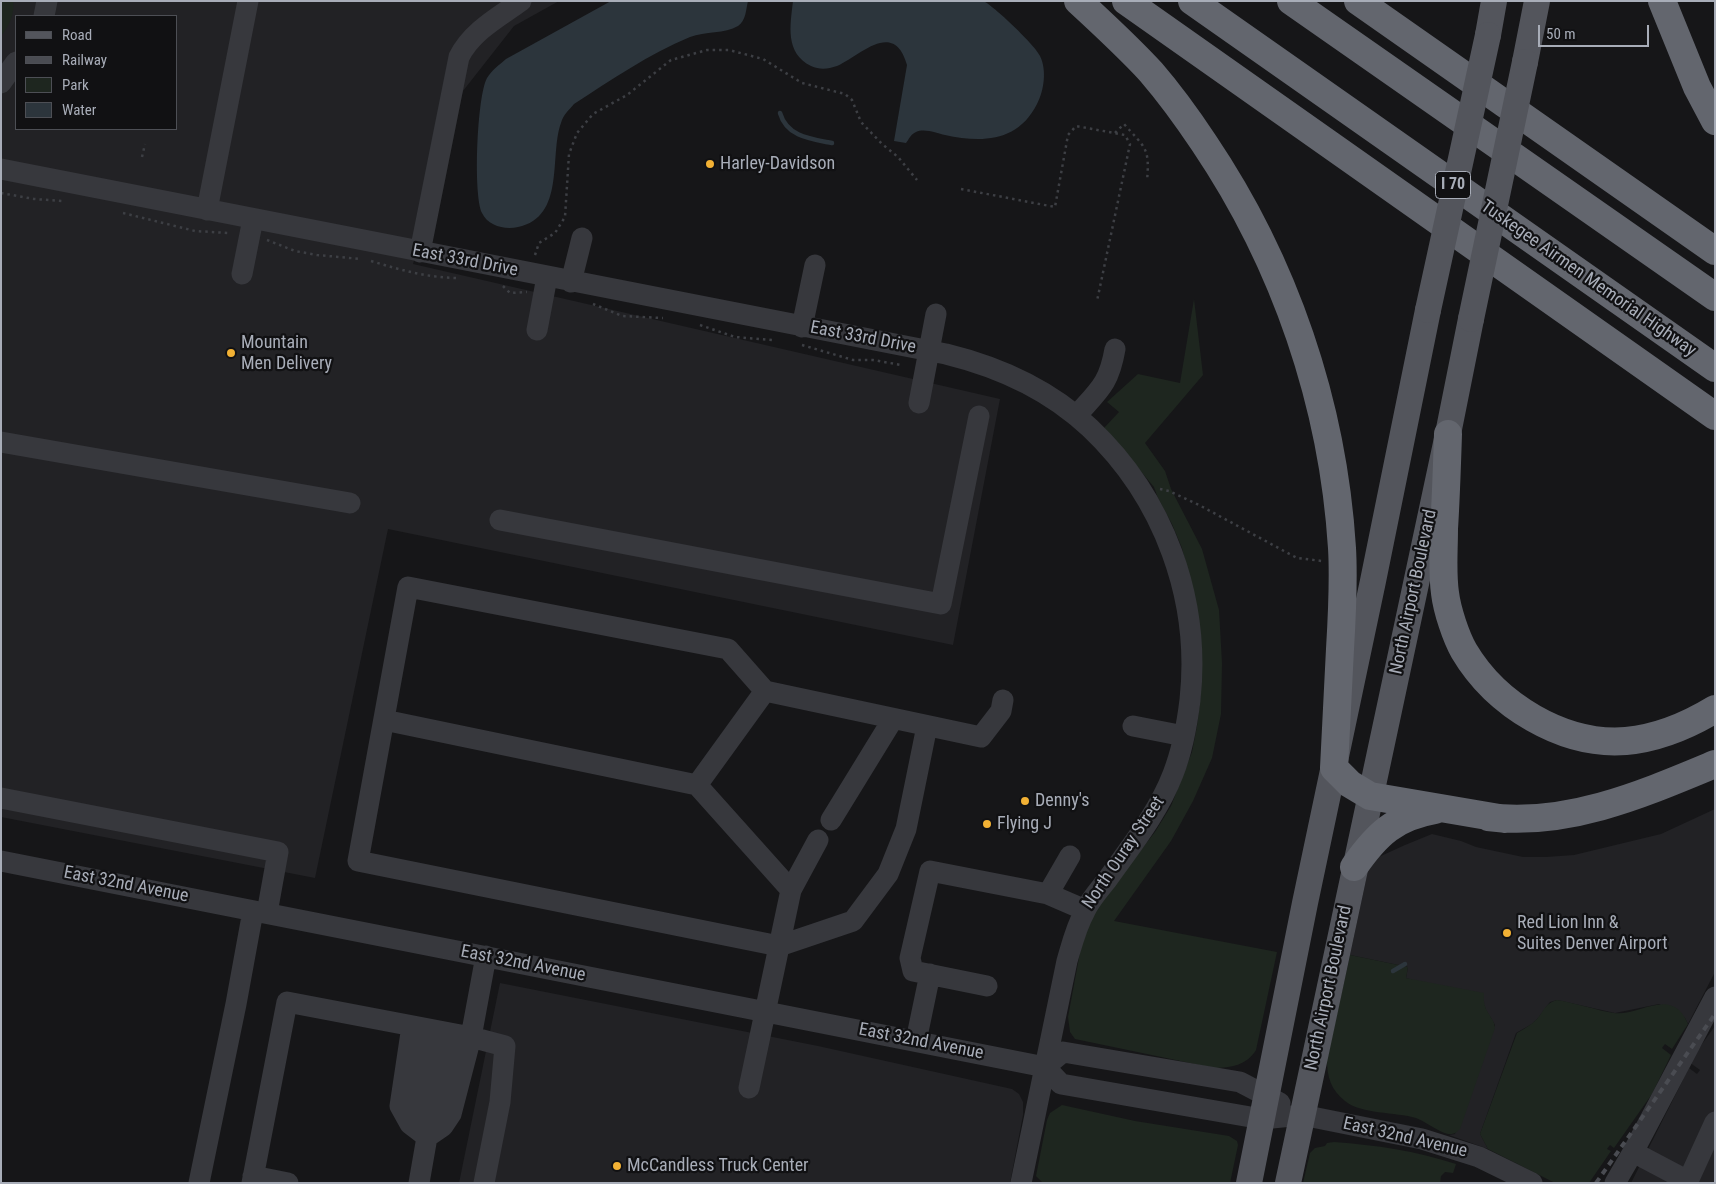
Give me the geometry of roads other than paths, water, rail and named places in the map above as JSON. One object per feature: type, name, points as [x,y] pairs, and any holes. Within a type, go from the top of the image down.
[{"type":"highway","points":[[1078,1],[1115,35],[1151,73],[1189,121],[1218,164],[1271,261],[1288,301],[1308,360],[1329,444],[1342,548],[1342,625],[1334,768],[1350,784],[1370,796],[1505,819]]},
{"type":"highway","points":[[1126,1],[1715,416]]},
{"type":"highway","name":"Tuskegee Airmen Memorial Highway","points":[[1192,1],[1715,368]]},
{"type":"highway","points":[[1291,1],[1715,298]]},
{"type":"highway","points":[[1358,1],[1715,250]]},
{"type":"highway","points":[[1662,1],[1697,87],[1715,121]]},
{"type":"highway","points":[[1448,434],[1443,562],[1445,594],[1463,649],[1471,662],[1492,685],[1525,713],[1539,721],[1564,732],[1601,740],[1626,741],[1668,732],[1697,720],[1715,709]]},
{"type":"highway","points":[[1354,867],[1368,847],[1381,834],[1400,820],[1417,813],[1436,810],[1505,819],[1540,818],[1591,809],[1667,784],[1715,764]]},
{"type":"main road","points":[[1249,1183],[1305,903],[1494,1]]},
{"type":"main road","name":"North Airport Boulevard","points":[[1288,1183],[1448,434],[1537,1]]},
{"type":"street","points":[[44,15],[47,1]]},
{"type":"street","points":[[207,210],[248,1]]},
{"type":"street","points":[[420,252],[459,57],[464,47],[484,28],[521,1]]},
{"type":"street","points":[[1,83],[15,63]]},
{"type":"street","name":"East 33rd Drive","points":[[1,169],[207,210],[252,226],[420,252],[540,282],[571,282],[799,335],[928,359]]},
{"type":"street","points":[[242,274],[252,226]]},
{"type":"street","points":[[571,282],[582,238]]},
{"type":"street","points":[[799,335],[815,265]]},
{"type":"street","points":[[537,330],[540,282]]},
{"type":"street","points":[[919,403],[936,314]]},
{"type":"street","points":[[1076,416],[1104,384],[1112,367],[1115,349]]},
{"type":"street","name":"North Ouray Street","points":[[928,359],[966,359],[1001,371],[1036,389],[1090,427],[1114,454],[1144,494],[1165,534],[1179,572],[1187,608],[1192,655],[1191,685],[1184,736],[1174,773],[1152,817],[1085,910],[1075,931],[1067,961],[1021,1183]]},
{"type":"street","points":[[500,520],[941,604],[979,416]]},
{"type":"street","points":[[1,442],[350,503]]},
{"type":"street","points":[[927,726],[906,828],[888,874],[853,921],[779,946],[358,861],[408,587],[728,649],[765,692],[981,737],[1001,711],[1003,700]]},
{"type":"street","points":[[697,785],[765,692]]},
{"type":"street","points":[[832,820],[893,719]]},
{"type":"street","points":[[384,720],[697,785],[791,890]]},
{"type":"street","points":[[1133,726],[1184,736]]},
{"type":"street","points":[[1,798],[278,852],[236,1004],[200,1183]]},
{"type":"street","points":[[749,1088],[791,890],[818,840]]},
{"type":"street","points":[[1048,894],[1070,856]]},
{"type":"street","name":"East 32nd Avenue","points":[[1,861],[1045,1067],[1061,1084],[1265,1107],[1443,1145],[1480,1157],[1532,1183]]},
{"type":"street","points":[[987,986],[913,971],[910,958],[930,871],[1048,894],[1085,910]]},
{"type":"street","points":[[427,1137],[443,1126],[451,1114],[460,1085],[486,956]]},
{"type":"street","points":[[916,1041],[930,974]]},
{"type":"street","points":[[288,1183],[253,1180],[287,1002],[470,1037],[506,1046],[500,1102],[484,1183]]},
{"type":"street","points":[[1615,1183],[1712,1008]]},
{"type":"street","points":[[427,1137],[410,1124],[400,1106],[431,1030]]},
{"type":"street","points":[[419,1183],[427,1137],[436,1102],[431,1030]]},
{"type":"street","points":[[1045,1067],[1063,1052],[1240,1082],[1265,1107]]},
{"type":"street","points":[[1633,1152],[1688,1182],[1715,1122]]},
{"type":"water","points":[[611,1],[748,1],[741,24],[733,29],[696,35],[660,51],[574,104],[561,123],[550,198],[543,211],[533,221],[518,227],[508,228],[493,224],[482,213],[479,202],[477,167],[481,104],[487,78],[506,59]]},
{"type":"water","points":[[793,1],[983,1],[1014,26],[1040,56],[1044,74],[1043,87],[1037,104],[1029,117],[1020,126],[998,137],[985,139],[959,138],[923,130],[913,134],[906,143],[894,141],[907,65],[901,51],[894,44],[885,42],[866,49],[837,66],[824,69],[811,66],[797,54],[793,46],[791,20]]},
{"type":"waterway","points":[[780,113],[783,121],[794,132],[801,136],[832,143]]},
{"type":"waterway","points":[[1393,971],[1405,964]]},
{"type":"railway","points":[[1596,1183],[1715,1014]]},
{"type":"place","name":"Harley-Davidson","points":[[710,164]]},
{"type":"place","name":"Mountain Men Delivery","points":[[231,353]]},
{"type":"place","name":"Denny's","points":[[1025,801]]},
{"type":"place","name":"Flying J","points":[[987,824]]},
{"type":"place","name":"Red Lion Inn & Suites Denver Airport","points":[[1507,933]]},
{"type":"place","name":"McCandless Truck Center","points":[[617,1166]]}]
